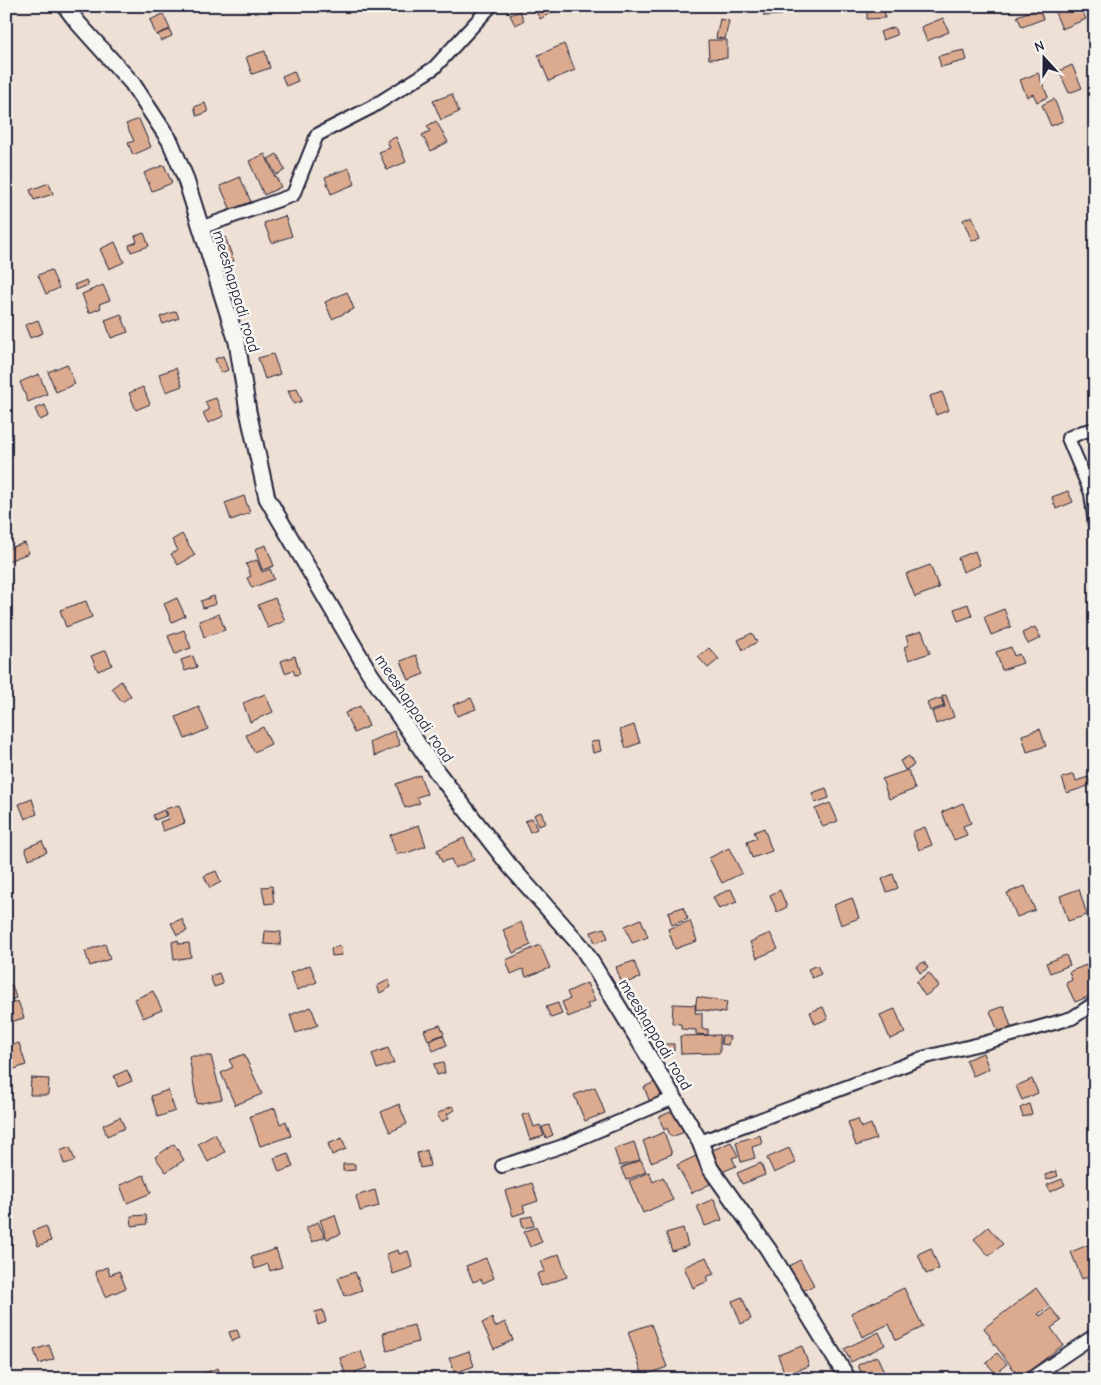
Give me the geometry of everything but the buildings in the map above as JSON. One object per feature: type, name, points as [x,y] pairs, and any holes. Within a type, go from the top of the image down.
[{"type":"street","name":"meeshappadi road","points":[[65,6],[78,24],[132,83],[170,141],[185,177],[237,342],[248,412],[267,498],[374,680],[437,772],[509,865],[582,947],[700,1142],[710,1168],[768,1249],[848,1379]]},
{"type":"street","points":[[200,228],[292,195],[317,135],[372,107],[434,68],[491,6]]},
{"type":"street","points":[[1095,429],[1068,438],[1091,493],[1095,525]]},
{"type":"street","points":[[700,1142],[926,1057],[1072,1018],[1095,1003]]},
{"type":"street","points":[[502,1166],[560,1147],[674,1098]]},
{"type":"street","points":[[1030,1379],[1095,1335]]}]
